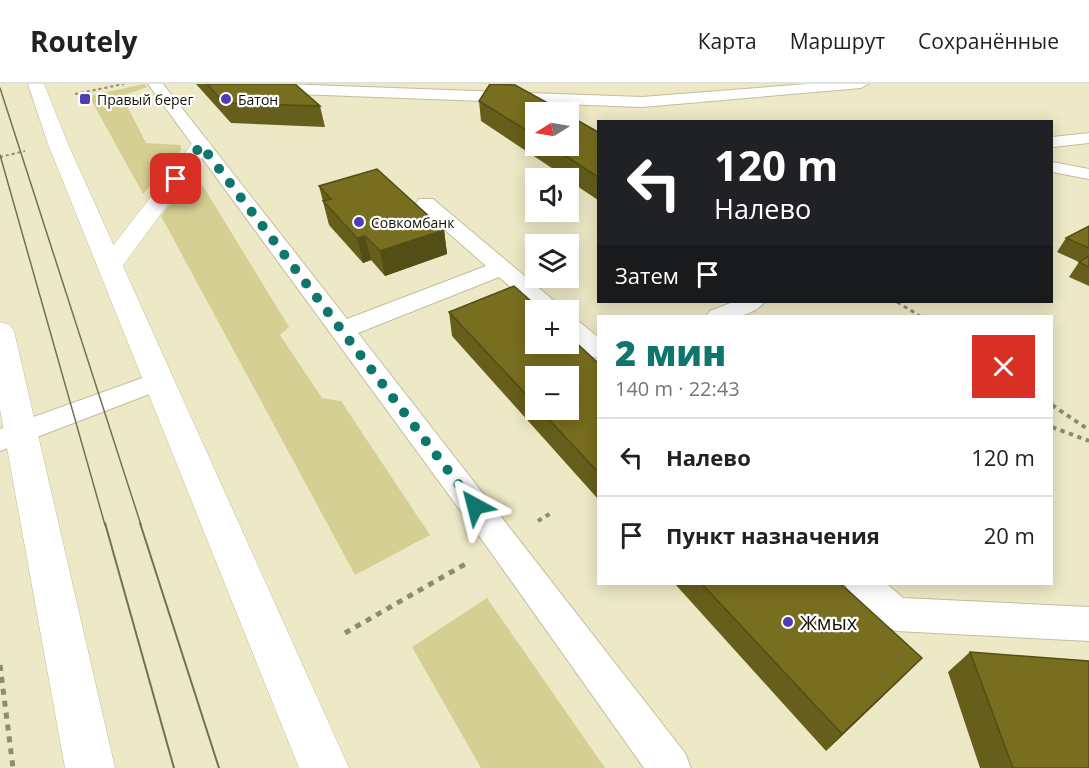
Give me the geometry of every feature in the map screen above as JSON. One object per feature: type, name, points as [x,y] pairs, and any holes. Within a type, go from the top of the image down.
[{"type":"main road","points":[[36,84],[110,266],[324,768]]},
{"type":"main road","points":[[110,266],[201,145]]},
{"type":"main road","points":[[0,331],[11,435],[90,768]]},
{"type":"lane","points":[[155,84],[340,331],[502,541],[670,768]]},
{"type":"lane","points":[[290,84],[297,90],[550,101],[642,102],[861,84]]},
{"type":"lane","points":[[1053,142],[1089,138]]},
{"type":"lane","points":[[1053,167],[1089,174]]},
{"type":"lane","points":[[426,203],[540,300]]},
{"type":"lane","points":[[340,331],[501,268]]},
{"type":"lane","points":[[720,315],[750,303]]},
{"type":"lane","points":[[579,334],[597,349]]},
{"type":"lane","points":[[11,435],[159,381]]},
{"type":"lane","points":[[863,585],[896,614],[1089,624]]},
{"type":"path","points":[[74,94],[125,84]]},
{"type":"path","points":[[0,157],[28,151]]},
{"type":"path","points":[[900,303],[918,315]]},
{"type":"path","points":[[1053,406],[1089,430]]},
{"type":"path","points":[[1053,427],[1089,441]]},
{"type":"path","points":[[345,633],[477,557]]},
{"type":"path","points":[[0,665],[13,768]]},
{"type":"shaded area","points":[[144,84],[147,87],[122,96],[146,143],[181,145],[181,150],[143,194],[89,96]]},
{"type":"shaded area","points":[[195,173],[289,327],[280,335],[322,398],[341,401],[430,535],[355,575],[161,216]]},
{"type":"shaded area","points":[[487,598],[605,768],[481,768],[412,647]]},
{"type":"building","points":[[207,84],[295,84],[320,106],[224,103]]},
{"type":"building","points":[[490,84],[515,85],[546,102],[525,102],[525,129],[479,101]]},
{"type":"building","points":[[579,121],[597,131],[597,176],[565,156],[579,156]]},
{"type":"building","points":[[377,169],[444,230],[380,251],[365,236],[357,238],[323,201],[331,199],[319,186]]},
{"type":"building","points":[[1089,226],[1089,248],[1066,238]]},
{"type":"building","points":[[1089,256],[1089,267],[1079,262]]},
{"type":"building","points":[[514,286],[530,300],[525,300],[525,354],[579,354],[579,345],[597,362],[597,471],[549,420],[579,420],[579,366],[525,366],[525,393],[449,312]]},
{"type":"building","points":[[703,585],[842,585],[922,658],[842,734]]},
{"type":"building","points":[[970,652],[1089,661],[1089,768],[1013,768]]},
{"type":"tram line","points":[[0,88],[141,525]]},
{"type":"tram line","points":[[0,155],[105,525]]},
{"type":"tram line","points":[[105,523],[174,768]]},
{"type":"tram line","points":[[140,523],[219,768]]},
{"type":"place","name":"Правый берег","points":[[85,99]]},
{"type":"place","name":"Батон","points":[[226,99]]},
{"type":"place","name":"Совкомбанк","points":[[359,222]]},
{"type":"place","name":"Жмых","points":[[788,622]]},
{"type":"route","points":[[176,179],[201,145],[475,506]]}]
